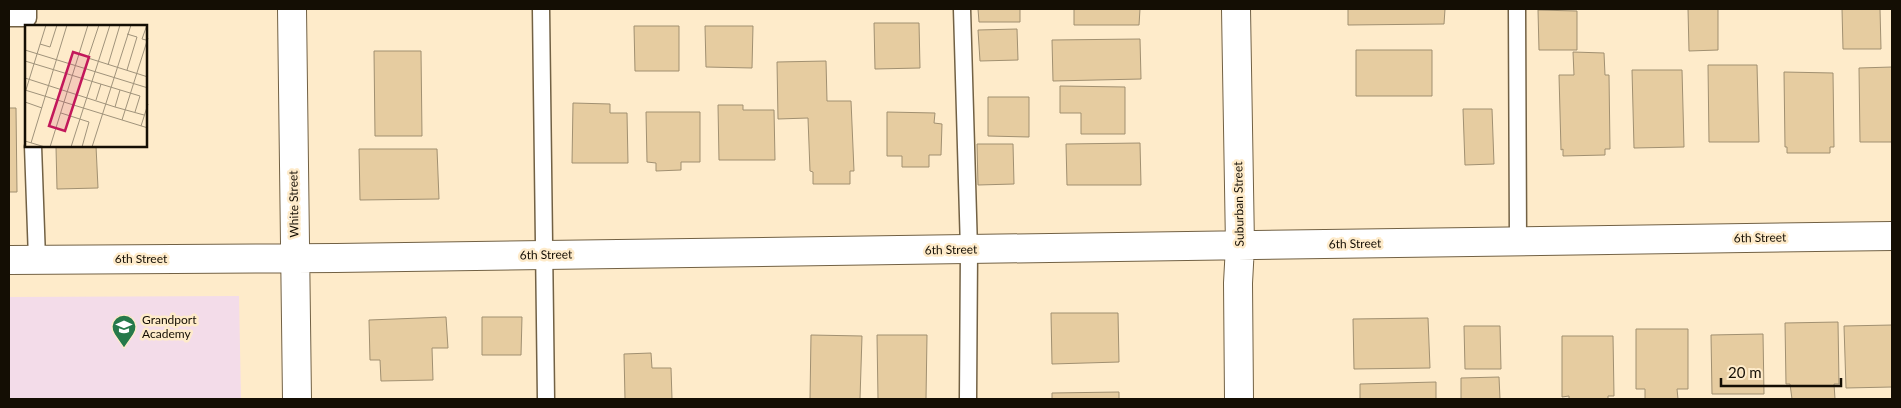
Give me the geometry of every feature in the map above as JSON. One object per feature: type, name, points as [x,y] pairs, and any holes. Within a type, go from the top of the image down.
[{"type":"street","name":"White Street","points":[[292,9],[297,399]]},
{"type":"street","name":"Suburban Street","points":[[1236,9],[1240,246],[1238,283],[1239,399]]},
{"type":"street","name":"6th Street","points":[[9,260],[969,250],[1892,236]]},
{"type":"lane","points":[[541,9],[546,399]]},
{"type":"lane","points":[[962,9],[969,250],[968,399]]},
{"type":"lane","points":[[1517,9],[1518,242]]},
{"type":"lane","points":[[9,18],[28,18]]},
{"type":"lane","points":[[33,148],[37,259]]},
{"type":"shaded area","name":"Grandport Academy","points":[[239,296],[241,399],[9,399],[9,297]]},
{"type":"building","points":[[978,9],[1020,9],[1020,22],[979,22]]},
{"type":"building","points":[[1074,9],[1140,9],[1139,25],[1074,25]]},
{"type":"building","points":[[1348,9],[1445,9],[1444,24],[1348,25]]},
{"type":"building","points":[[1688,9],[1718,9],[1718,50],[1689,51]]},
{"type":"building","points":[[1842,9],[1880,9],[1881,49],[1843,49]]},
{"type":"building","points":[[1538,10],[1577,11],[1577,50],[1539,50]]},
{"type":"building","points":[[874,23],[919,23],[920,68],[875,69]]},
{"type":"building","points":[[634,26],[679,26],[679,71],[635,71]]},
{"type":"building","points":[[705,26],[753,26],[752,68],[706,67]]},
{"type":"building","points":[[1017,29],[1018,60],[980,61],[978,30]]},
{"type":"building","points":[[1140,39],[1141,79],[1053,81],[1052,40]]},
{"type":"building","points":[[1356,50],[1432,50],[1432,96],[1356,96]]},
{"type":"building","points":[[374,51],[421,51],[422,136],[375,136]]},
{"type":"building","points":[[1573,52],[1604,53],[1605,75],[1609,75],[1610,149],[1605,149],[1605,155],[1563,156],[1563,149],[1561,150],[1559,75],[1574,75]]},
{"type":"building","points":[[826,61],[827,101],[851,101],[854,171],[850,171],[850,184],[813,184],[813,172],[810,171],[808,118],[778,119],[777,62]]},
{"type":"building","points":[[1708,65],[1757,65],[1759,142],[1709,142]]},
{"type":"building","points":[[1892,67],[1892,142],[1860,142],[1859,68]]},
{"type":"building","points":[[1632,70],[1682,70],[1684,147],[1634,148]]},
{"type":"building","points":[[1784,72],[1833,73],[1834,147],[1830,147],[1830,153],[1787,153],[1787,147],[1785,147]]},
{"type":"building","points":[[1060,86],[1125,87],[1125,134],[1081,134],[1081,113],[1060,113]]},
{"type":"building","points":[[988,97],[1029,97],[1029,137],[988,136]]},
{"type":"building","points":[[573,103],[610,104],[610,113],[627,113],[628,163],[572,163]]},
{"type":"building","points":[[718,105],[743,105],[743,110],[774,110],[775,160],[719,160]]},
{"type":"building","points":[[9,108],[16,108],[17,192],[9,192]]},
{"type":"building","points":[[1463,109],[1492,109],[1494,164],[1465,165]]},
{"type":"building","points":[[646,112],[700,112],[700,162],[681,162],[681,170],[656,171],[656,163],[647,162]]},
{"type":"building","points":[[887,112],[935,113],[934,123],[942,124],[941,155],[929,155],[929,167],[902,167],[902,156],[887,156]]},
{"type":"building","points":[[1140,143],[1141,185],[1067,185],[1066,144]]},
{"type":"building","points":[[977,144],[1013,144],[1014,184],[978,185]]},
{"type":"building","points":[[56,148],[96,148],[98,188],[57,189]]},
{"type":"building","points":[[359,149],[437,149],[439,199],[360,200]]},
{"type":"building","points":[[1051,313],[1118,313],[1119,362],[1052,364]]},
{"type":"building","points":[[446,317],[448,348],[432,348],[433,380],[381,381],[380,360],[370,360],[369,320]]},
{"type":"building","points":[[482,317],[522,317],[521,355],[482,355]]},
{"type":"building","points":[[1428,318],[1430,368],[1354,369],[1353,319]]},
{"type":"building","points":[[1838,322],[1839,384],[1834,384],[1835,399],[1792,399],[1790,384],[1786,384],[1785,323]]},
{"type":"building","points":[[1892,325],[1892,387],[1846,388],[1844,326]]},
{"type":"building","points":[[1464,326],[1500,326],[1501,369],[1465,369]]},
{"type":"building","points":[[1636,329],[1688,329],[1688,389],[1677,389],[1678,399],[1645,399],[1645,389],[1636,389]]},
{"type":"building","points":[[1763,334],[1764,394],[1712,394],[1711,335]]},
{"type":"building","points":[[811,335],[862,336],[860,399],[810,399]]},
{"type":"building","points":[[877,335],[927,335],[926,399],[878,399]]},
{"type":"building","points":[[1562,336],[1613,336],[1614,396],[1608,396],[1608,399],[1569,399],[1569,396],[1562,397]]},
{"type":"building","points":[[651,353],[652,368],[671,368],[672,399],[625,399],[624,354]]},
{"type":"building","points":[[1499,377],[1500,399],[1461,399],[1461,378]]},
{"type":"building","points":[[1436,382],[1436,399],[1360,399],[1360,384]]},
{"type":"building","points":[[1119,392],[1119,399],[1052,399],[1052,393]]},
{"type":"place","name":"Grandport Academy","points":[[124,348]]}]
